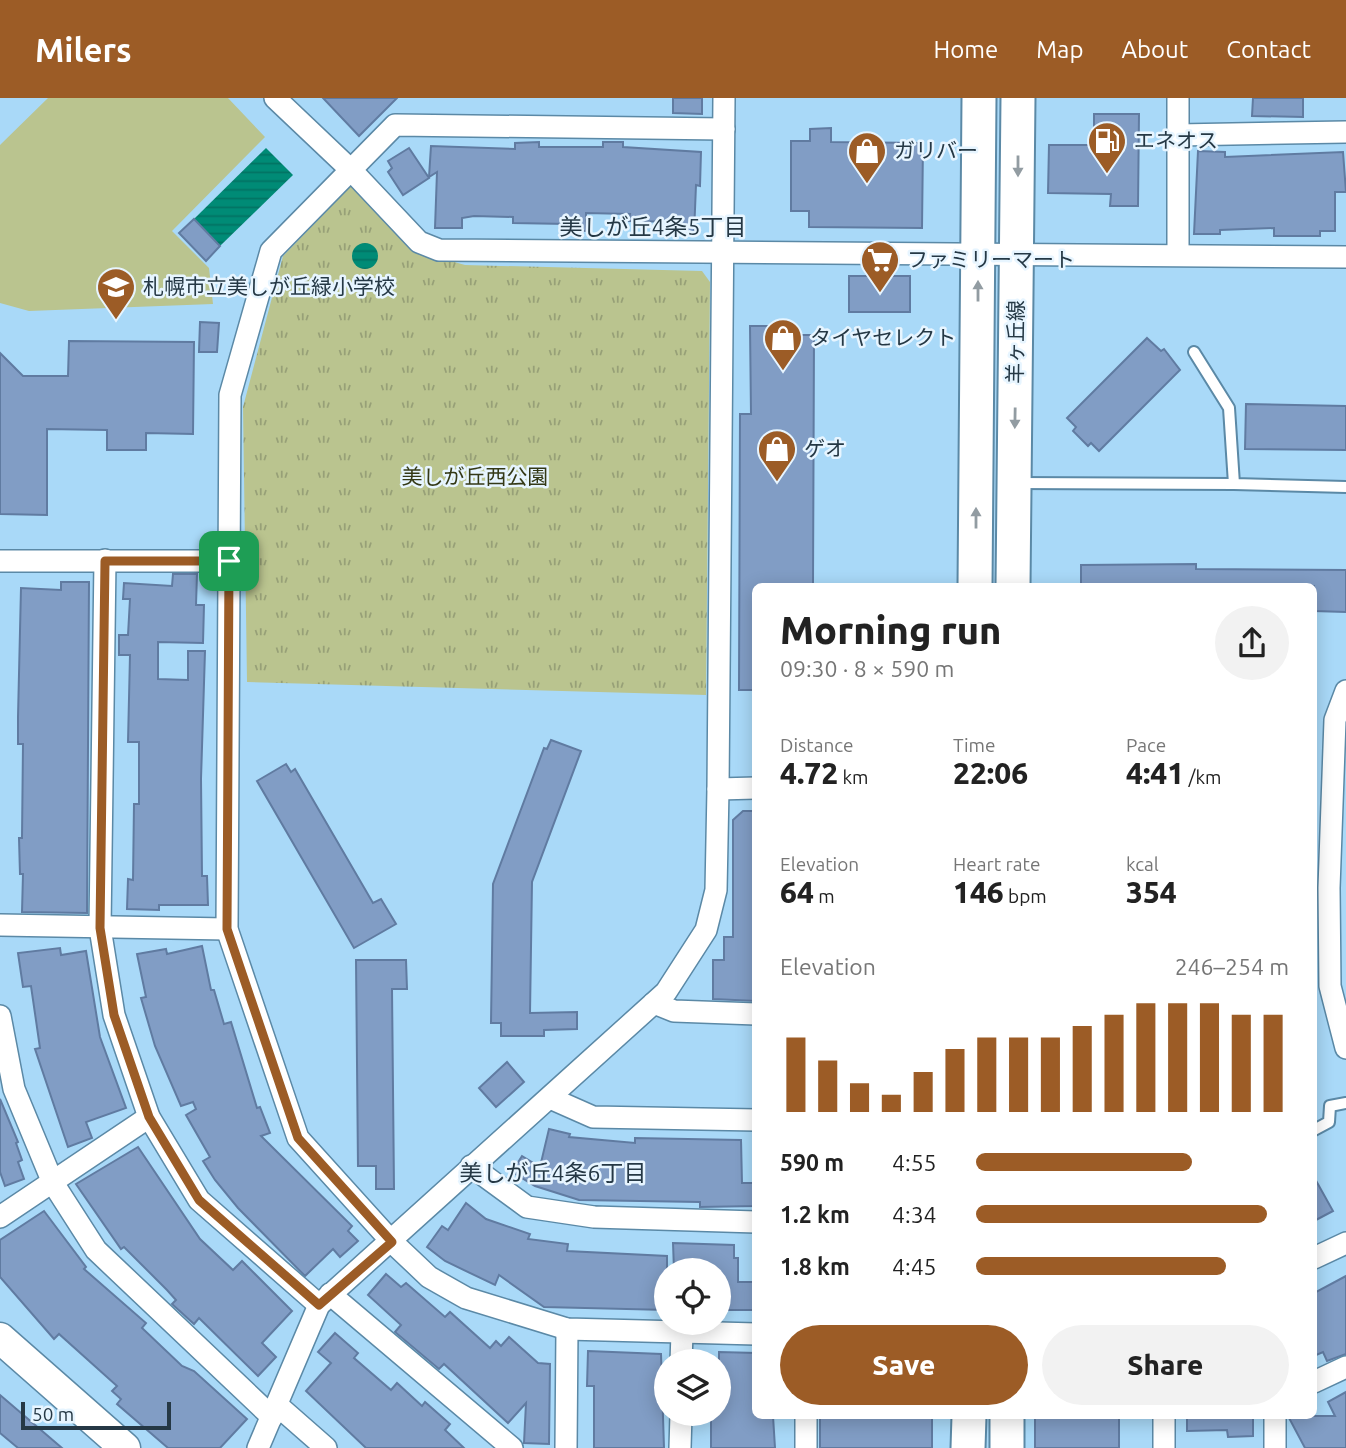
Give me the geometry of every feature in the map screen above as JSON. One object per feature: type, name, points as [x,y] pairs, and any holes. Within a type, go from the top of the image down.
[{"type":"main road","name":"羊ヶ丘線","points":[[975,583],[979,98]]},
{"type":"main road","name":"羊ヶ丘線","points":[[1013,583],[1018,98]]},
{"type":"main road","points":[[968,1419],[968,1448]]},
{"type":"main road","points":[[1007,1419],[1007,1448]]},
{"type":"street","points":[[275,98],[352,171],[419,242],[439,250],[978,252],[1346,257]]},
{"type":"street","points":[[258,1448],[325,1300],[654,1003],[685,965],[706,930],[716,890],[724,98]]},
{"type":"street","points":[[1178,98],[1178,255]]},
{"type":"street","points":[[654,1332],[567,1329],[466,1298],[429,1277],[392,1242],[298,1138],[227,929],[230,395],[271,251],[395,125],[724,130]]},
{"type":"street","points":[[1178,135],[1346,132]]},
{"type":"street","points":[[0,561],[229,561]]},
{"type":"street","points":[[105,561],[100,928],[114,1015],[149,1117],[199,1200],[512,1448]]},
{"type":"street","points":[[1346,691],[1335,720],[1322,791],[1330,986],[1346,1048]]},
{"type":"street","points":[[718,789],[752,788]]},
{"type":"street","points":[[0,925],[227,929]]},
{"type":"street","points":[[654,1003],[674,1011],[752,1014]]},
{"type":"street","points":[[0,1016],[14,1088],[53,1183],[96,1250],[274,1411],[326,1448]]},
{"type":"street","points":[[550,1098],[593,1117],[752,1120]]},
{"type":"street","points":[[0,1217],[149,1117]]},
{"type":"street","points":[[471,1166],[527,1207],[594,1217],[752,1222]]},
{"type":"street","points":[[1317,1257],[1346,1243]]},
{"type":"street","points":[[566,1448],[567,1329]]},
{"type":"street","points":[[731,1334],[752,1334]]},
{"type":"street","points":[[0,1338],[125,1448]]},
{"type":"street","points":[[1317,1381],[1346,1367]]},
{"type":"street","points":[[806,1419],[806,1448]]},
{"type":"street","points":[[1164,1419],[1164,1448]]},
{"type":"street","points":[[1275,1419],[1275,1448]]},
{"type":"street","points":[[680,1448],[681,1426]]},
{"type":"lane","points":[[1194,352],[1229,408],[1234,484]]},
{"type":"lane","points":[[1014,483],[1346,486]]},
{"type":"lane","points":[[1317,1128],[1329,1122],[1329,1106],[1346,1103]]},
{"type":"green space","points":[[48,98],[228,98],[265,137],[172,231],[209,268],[213,304],[29,311],[0,303],[0,145]]},
{"type":"green space","name":"美しが丘西公園","points":[[351,186],[402,235],[429,252],[465,265],[702,271],[710,282],[706,695],[247,682],[243,407],[283,256]]},
{"type":"shaded area","points":[[266,148],[293,175],[220,246],[194,219]]},
{"type":"shaded area","points":[[365,243],[374,247],[378,256],[374,265],[365,269],[356,265],[352,256],[356,247]]},
{"type":"building","points":[[323,98],[397,98],[359,136]]},
{"type":"building","points":[[673,98],[702,98],[702,114],[673,113]]},
{"type":"building","points":[[1253,98],[1303,98],[1303,117],[1252,116]]},
{"type":"building","points":[[1094,114],[1139,114],[1138,206],[1110,206],[1111,194],[1048,193],[1049,145],[1094,145]]},
{"type":"building","points":[[831,128],[831,142],[923,143],[922,228],[809,227],[809,211],[791,211],[791,141],[810,141],[810,129]]},
{"type":"building","points":[[539,142],[539,147],[603,147],[603,142],[623,142],[623,147],[701,152],[700,186],[696,185],[694,234],[675,233],[675,222],[629,221],[630,214],[586,213],[586,231],[567,230],[568,224],[513,223],[513,217],[474,216],[462,218],[462,228],[435,228],[437,172],[429,177],[431,146],[515,149],[515,143]]},
{"type":"building","points":[[409,148],[429,178],[403,195],[388,172],[392,168],[388,161]]},
{"type":"building","points":[[1198,151],[1225,152],[1225,157],[1343,152],[1346,192],[1335,192],[1335,231],[1320,231],[1320,236],[1274,236],[1274,228],[1194,234]]},
{"type":"building","points":[[194,219],[220,246],[206,261],[179,233]]},
{"type":"building","name":"ファミリーマート","points":[[849,276],[910,276],[910,312],[849,312]]},
{"type":"building","points":[[200,322],[219,323],[217,352],[199,352]]},
{"type":"building","points":[[750,326],[774,326],[774,335],[814,335],[813,583],[752,583],[752,690],[739,690],[740,414],[751,414]]},
{"type":"building","points":[[1147,338],[1161,351],[1164,349],[1180,370],[1099,451],[1091,443],[1088,446],[1073,431],[1076,427],[1067,418]]},
{"type":"building","points":[[69,341],[194,342],[193,434],[146,433],[146,450],[107,450],[107,430],[47,429],[47,515],[0,514],[0,353],[23,376],[68,376]]},
{"type":"building","points":[[1246,404],[1346,406],[1346,450],[1245,449]]},
{"type":"building","points":[[1196,564],[1196,569],[1346,570],[1346,612],[1317,611],[1317,583],[1081,583],[1081,565]]},
{"type":"building","points":[[173,574],[197,574],[196,605],[204,605],[203,643],[158,642],[158,679],[188,680],[188,651],[205,651],[201,779],[202,876],[207,876],[208,905],[159,905],[159,910],[127,909],[128,879],[133,880],[134,804],[139,804],[139,742],[128,742],[130,655],[119,655],[119,635],[128,635],[130,599],[123,599],[124,583],[172,586]]},
{"type":"building","points":[[61,582],[89,582],[87,913],[22,912],[23,874],[20,874],[19,838],[22,838],[23,744],[18,744],[21,588],[61,590]]},
{"type":"building","points":[[551,740],[581,751],[532,882],[530,1013],[577,1012],[577,1029],[544,1030],[544,1036],[501,1036],[501,1023],[491,1023],[493,884],[544,748],[547,749]]},
{"type":"building","points":[[286,764],[291,772],[295,769],[373,903],[381,899],[396,924],[354,948],[257,781]]},
{"type":"building","points":[[743,811],[752,811],[752,1001],[713,999],[713,960],[724,960],[724,937],[733,937],[733,820]]},
{"type":"building","points":[[202,946],[211,990],[214,990],[224,1024],[231,1022],[257,1108],[260,1107],[270,1133],[261,1136],[352,1226],[348,1231],[358,1241],[340,1257],[333,1249],[305,1276],[238,1208],[215,1180],[203,1161],[210,1157],[186,1115],[196,1109],[193,1102],[181,1106],[155,1046],[141,998],[146,997],[137,954],[166,949],[167,954]]},
{"type":"building","points":[[60,948],[61,955],[86,951],[100,1037],[126,1108],[86,1122],[92,1138],[68,1147],[35,1049],[40,1048],[31,986],[23,987],[18,953]]},
{"type":"building","points":[[356,960],[406,960],[407,989],[392,989],[394,1189],[376,1189],[376,1166],[358,1166]]},
{"type":"building","points":[[507,1062],[524,1082],[496,1107],[479,1088]]},
{"type":"building","points":[[0,1099],[18,1142],[16,1143],[22,1160],[18,1162],[24,1179],[5,1186],[0,1172]]},
{"type":"building","points":[[549,1129],[570,1134],[569,1137],[635,1143],[635,1138],[741,1140],[742,1183],[752,1183],[752,1206],[700,1207],[700,1202],[579,1200],[535,1186],[512,1172],[522,1156],[540,1167]]},
{"type":"building","points":[[138,1147],[200,1239],[233,1270],[242,1261],[292,1311],[262,1343],[276,1357],[258,1376],[199,1318],[194,1324],[172,1304],[176,1300],[124,1247],[121,1249],[76,1184]]},
{"type":"building","points":[[1317,1182],[1333,1211],[1317,1219]]},
{"type":"building","points":[[466,1203],[486,1219],[530,1234],[528,1239],[568,1244],[567,1251],[667,1256],[654,1258],[654,1310],[544,1307],[499,1275],[495,1285],[445,1261],[427,1247],[442,1226],[448,1230]]},
{"type":"building","points":[[44,1211],[86,1267],[84,1269],[146,1323],[142,1328],[182,1366],[194,1371],[247,1419],[220,1448],[168,1448],[117,1404],[121,1399],[112,1391],[117,1386],[59,1334],[54,1339],[0,1277],[0,1240]]},
{"type":"building","points":[[673,1243],[734,1245],[734,1258],[738,1258],[738,1282],[752,1282],[752,1310],[731,1310],[731,1258],[674,1258]]},
{"type":"building","points":[[386,1274],[401,1287],[406,1283],[445,1317],[450,1312],[490,1348],[496,1341],[501,1346],[509,1337],[538,1363],[550,1364],[549,1444],[524,1443],[526,1403],[508,1423],[444,1364],[439,1369],[395,1332],[401,1325],[368,1295]]},
{"type":"building","points":[[1346,1276],[1346,1354],[1327,1361],[1323,1352],[1317,1355],[1317,1291]]},
{"type":"building","points":[[335,1333],[358,1353],[354,1358],[391,1390],[397,1383],[422,1406],[425,1402],[450,1424],[445,1430],[464,1448],[366,1448],[306,1391],[331,1363],[318,1352]]},
{"type":"building","points":[[588,1351],[654,1354],[654,1426],[663,1426],[664,1448],[594,1448],[594,1386],[587,1386]]},
{"type":"building","points":[[731,1352],[752,1353],[752,1419],[773,1419],[775,1448],[711,1448],[711,1426],[731,1426]]},
{"type":"building","points":[[1346,1392],[1346,1448],[1305,1448],[1290,1419],[1335,1416],[1328,1402]]},
{"type":"building","points":[[0,1395],[62,1448],[18,1448],[0,1433]]},
{"type":"building","points":[[820,1419],[932,1419],[932,1448],[820,1448]]},
{"type":"building","points":[[1035,1419],[1119,1419],[1119,1448],[1035,1448]]},
{"type":"building","points":[[1187,1419],[1253,1419],[1253,1436],[1228,1437],[1227,1430],[1187,1431]]},
{"type":"place","name":"エネオス","points":[[1107,175]]},
{"type":"place","name":"ガリバー","points":[[867,185]]},
{"type":"place","name":"ファミリーマート","points":[[880,294]]},
{"type":"place","name":"札幌市立美しが丘緑小学校","points":[[116,321]]},
{"type":"place","name":"タイヤセレクト","points":[[783,372]]},
{"type":"place","name":"ゲオ","points":[[777,483]]},
{"type":"district","name":"美しが丘4条5丁目","points":[[653,227]]},
{"type":"district","name":"美しが丘4条6丁目","points":[[553,1173]]},
{"type":"route","points":[[105,561],[229,561],[227,929],[298,1138],[392,1242],[319,1305],[199,1200],[149,1117],[114,1015],[100,928],[105,561]]}]
